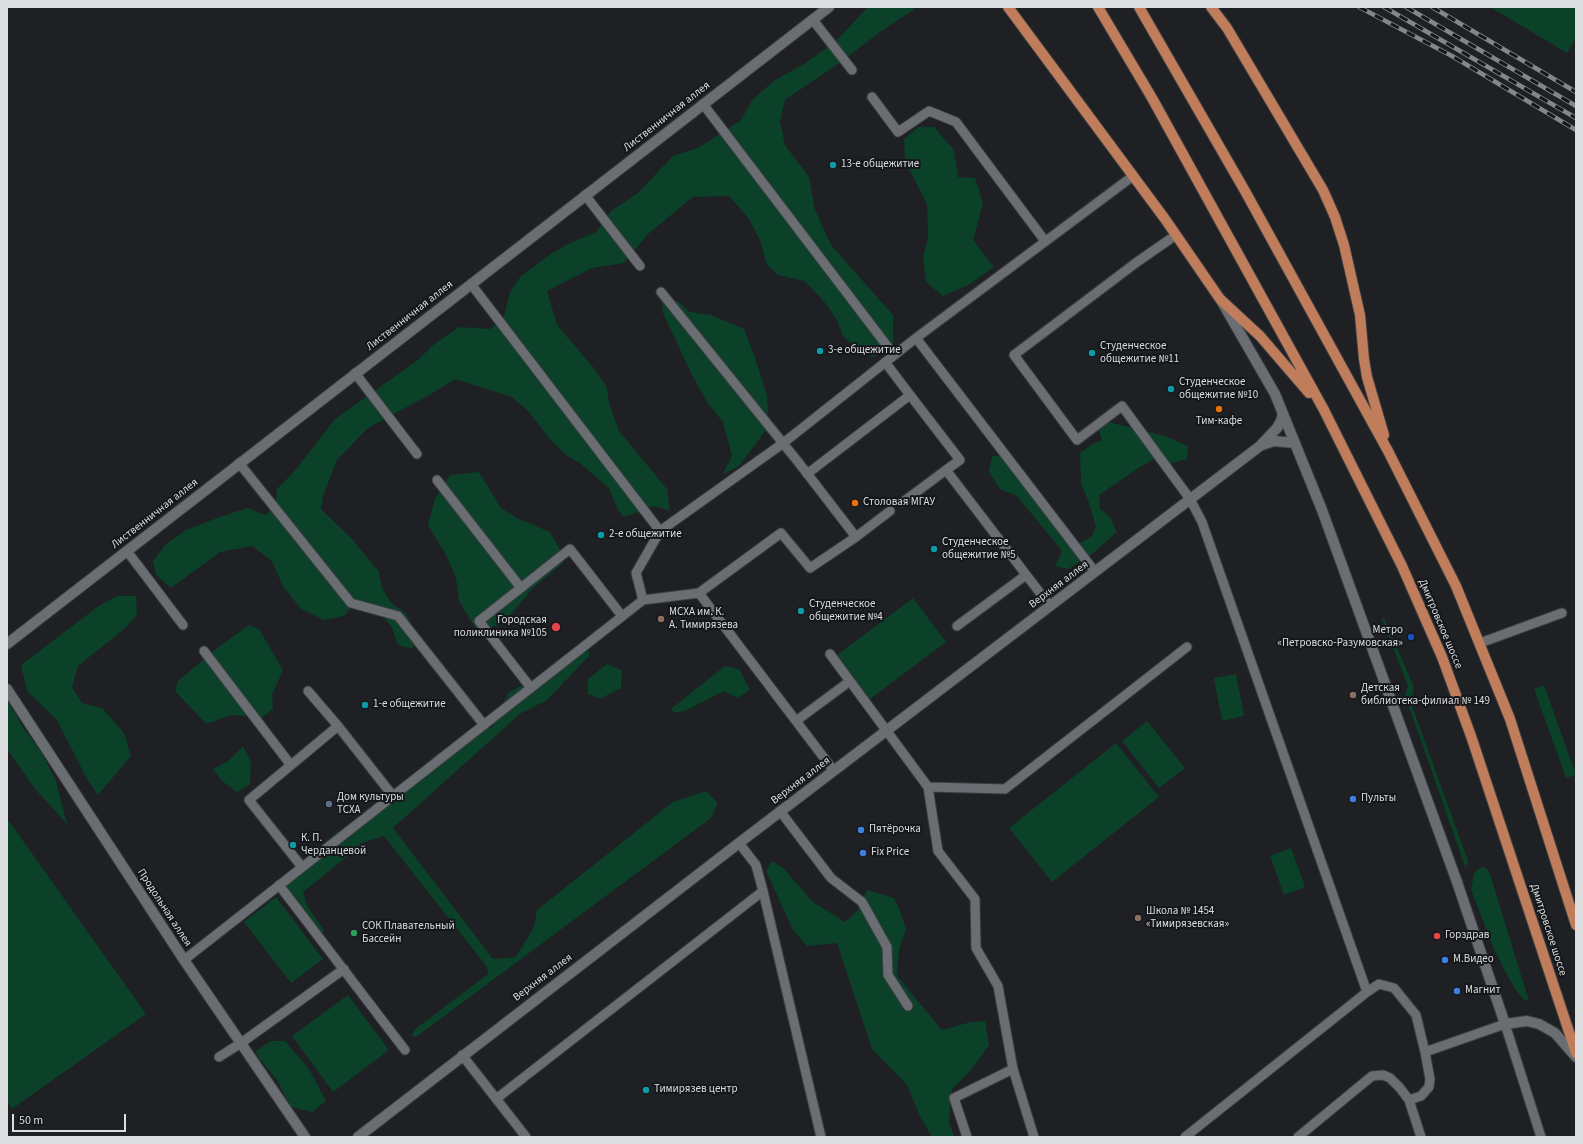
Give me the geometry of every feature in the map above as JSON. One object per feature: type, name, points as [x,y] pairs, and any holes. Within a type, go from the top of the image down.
[{"type":"main road","points":[[1008,7],[1176,235],[1220,299],[1260,336],[1324,410]]},
{"type":"main road","name":"Дмитровское шоссе","points":[[1098,7],[1152,98],[1324,410],[1402,566],[1442,657],[1473,744],[1576,1053]]},
{"type":"main road","points":[[1139,7],[1246,191],[1388,450],[1456,586],[1510,719],[1576,925]]},
{"type":"main road","points":[[1211,7],[1227,28],[1323,190],[1335,216],[1344,245],[1360,315],[1367,377],[1388,450]]},
{"type":"street","name":"Лиственничная аллея","points":[[7,644],[829,7]]},
{"type":"street","points":[[1220,299],[1275,394],[1322,510],[1455,874],[1505,1024],[1527,1021],[1538,1024],[1555,1033],[1576,1057]]},
{"type":"street","name":"Верхняя аллея","points":[[358,1137],[739,842],[1260,446],[1277,428],[1283,414]]},
{"type":"street","name":"Верхняя аллея","points":[[1260,446],[1274,441],[1295,443]]},
{"type":"street","name":"Продольная аллея","points":[[7,689],[184,960],[305,1137]]},
{"type":"lane","points":[[813,20],[852,70]]},
{"type":"lane","points":[[872,97],[898,132],[929,112],[956,122],[1045,241]]},
{"type":"lane","points":[[703,104],[894,355]]},
{"type":"lane","points":[[643,600],[636,573],[660,531],[782,444],[916,338],[1133,176]]},
{"type":"lane","points":[[585,195],[640,266]]},
{"type":"lane","points":[[1176,235],[1137,262],[1014,355],[1077,440],[1122,406],[1190,499],[1204,529],[1366,992]]},
{"type":"lane","points":[[471,284],[660,531]]},
{"type":"lane","points":[[661,292],[856,537]]},
{"type":"lane","points":[[916,338],[1095,572]]},
{"type":"lane","points":[[885,362],[960,460],[903,502]]},
{"type":"lane","points":[[355,374],[416,454]]},
{"type":"lane","points":[[807,474],[910,395]]},
{"type":"lane","points":[[240,463],[351,603],[398,616],[484,725]]},
{"type":"lane","points":[[946,470],[1050,606]]},
{"type":"lane","points":[[437,480],[521,588]]},
{"type":"lane","points":[[184,960],[643,600],[699,592],[781,533],[810,568],[890,512]]},
{"type":"lane","points":[[531,688],[479,621],[570,549],[622,616]]},
{"type":"lane","points":[[127,551],[183,625]]},
{"type":"lane","points":[[957,626],[1026,575]]},
{"type":"lane","points":[[699,592],[834,771]]},
{"type":"lane","points":[[1480,644],[1562,613]]},
{"type":"lane","points":[[928,787],[1005,789],[1187,647]]},
{"type":"lane","points":[[204,651],[290,764]]},
{"type":"lane","points":[[830,654],[928,787],[938,851],[975,899],[976,948],[998,986],[1013,1069],[1034,1137]]},
{"type":"lane","points":[[796,721],[850,681]]},
{"type":"lane","points":[[308,691],[338,726],[393,796]]},
{"type":"lane","points":[[302,867],[249,800],[290,764],[338,726]]},
{"type":"lane","points":[[780,811],[831,878],[862,902],[887,947],[888,975],[908,1006]]},
{"type":"lane","points":[[739,842],[756,865],[821,1137]]},
{"type":"lane","points":[[279,885],[405,1050]]},
{"type":"lane","points":[[496,1099],[763,891]]},
{"type":"lane","points":[[219,1057],[241,1043],[344,969]]},
{"type":"lane","points":[[1185,1137],[1366,992],[1379,984],[1394,988],[1416,1015],[1425,1052],[1430,1087],[1421,1096],[1409,1100]]},
{"type":"lane","points":[[1425,1052],[1505,1024],[1542,1137]]},
{"type":"lane","points":[[462,1055],[526,1137]]},
{"type":"lane","points":[[967,1137],[954,1098],[1013,1069]]},
{"type":"lane","points":[[1298,1137],[1372,1076],[1383,1075],[1390,1078],[1409,1100],[1421,1137]]},
{"type":"green space","points":[[868,7],[914,7],[913,10],[880,32],[841,62],[785,100],[780,121],[785,145],[809,177],[815,210],[831,245],[893,315],[893,347],[873,357],[858,350],[843,336],[837,320],[826,304],[805,281],[778,275],[767,265],[760,240],[749,219],[729,196],[693,197],[648,234],[624,263],[592,268],[547,291],[557,325],[593,367],[606,386],[610,406],[619,431],[667,489],[670,511],[655,506],[624,517],[618,510],[609,488],[581,464],[566,455],[549,438],[528,411],[512,397],[455,379],[431,394],[368,428],[337,460],[323,496],[321,509],[352,539],[379,572],[382,588],[391,603],[406,613],[415,634],[413,649],[398,645],[392,627],[373,606],[357,600],[344,616],[324,620],[301,609],[283,586],[272,561],[252,546],[220,552],[171,588],[156,575],[153,561],[166,544],[186,530],[247,508],[265,515],[276,505],[277,489],[293,473],[335,419],[418,360],[432,346],[459,327],[490,329],[504,316],[510,292],[521,276],[566,245],[596,232],[611,211],[638,193],[673,156],[698,148],[741,120],[753,99],[775,80],[804,64],[835,42]]},
{"type":"green space","points":[[1490,7],[1576,7],[1576,38],[1567,53]]},
{"type":"green space","points":[[918,127],[934,127],[954,150],[958,177],[975,178],[983,203],[973,240],[994,267],[970,284],[943,296],[926,282],[923,258],[928,237],[927,204],[905,161],[904,139]]},
{"type":"green space","points":[[662,301],[678,301],[690,312],[711,315],[744,329],[754,355],[767,395],[769,426],[739,466],[723,474],[732,456],[723,422],[707,402],[692,375],[663,313]]},
{"type":"green space","points":[[1104,421],[1165,436],[1188,446],[1187,459],[1165,465],[1154,459],[1099,495],[1100,509],[1110,517],[1117,532],[1093,553],[1068,569],[1055,566],[1062,551],[1017,496],[1000,489],[989,472],[992,456],[1008,455],[1025,479],[1049,520],[1080,543],[1091,537],[1096,527],[1081,483],[1080,453],[1094,443],[1102,441],[1098,425]]},
{"type":"green space","points":[[479,472],[501,508],[517,518],[550,532],[563,555],[563,563],[533,588],[503,624],[477,631],[459,601],[456,578],[446,555],[428,525],[435,499],[450,475]]},
{"type":"green space","points":[[117,596],[136,596],[137,615],[123,630],[78,666],[72,687],[82,703],[102,708],[124,733],[131,756],[98,795],[87,779],[57,720],[27,691],[21,665],[100,605]]},
{"type":"green space","points":[[913,598],[946,642],[870,699],[837,655]]},
{"type":"green space","points":[[1384,618],[1414,687],[1411,703],[1468,861],[1466,869],[1405,695],[1408,686],[1382,619]]},
{"type":"green space","points":[[249,625],[259,629],[283,670],[272,695],[273,709],[262,717],[232,715],[206,724],[175,691],[178,681],[216,649]]},
{"type":"green space","points":[[585,650],[589,651],[589,656],[547,700],[521,713],[393,828],[493,959],[516,957],[534,927],[537,910],[673,802],[706,791],[718,803],[711,818],[416,1037],[412,1036],[414,1030],[488,974],[487,967],[384,836],[365,842],[303,892],[307,905],[324,930],[316,939],[279,892],[334,834],[394,800],[435,755],[493,726],[508,693]]},
{"type":"green space","points":[[607,664],[622,670],[621,688],[600,699],[588,694],[588,679]]},
{"type":"green space","points":[[725,666],[739,669],[750,690],[737,698],[724,691],[687,710],[675,713],[671,709]]},
{"type":"green space","points":[[1236,674],[1244,716],[1222,721],[1214,678]]},
{"type":"green space","points":[[1544,685],[1576,775],[1566,778],[1534,689]]},
{"type":"green space","points":[[7,700],[24,729],[43,755],[56,781],[67,824],[35,789],[7,749]]},
{"type":"green space","points":[[1147,721],[1185,768],[1159,788],[1122,741]]},
{"type":"green space","points":[[1116,743],[1159,797],[1052,882],[1009,828]]},
{"type":"green space","points":[[243,746],[251,761],[250,784],[237,792],[222,781],[213,769],[228,761]]},
{"type":"green space","points":[[9,821],[146,1014],[12,1109],[7,1102],[7,822]]},
{"type":"green space","points":[[1291,848],[1305,887],[1284,895],[1270,856]]},
{"type":"green space","points":[[772,861],[783,868],[813,902],[845,922],[858,910],[867,890],[894,898],[906,929],[899,949],[897,976],[942,1030],[971,1022],[985,1021],[989,1045],[972,1069],[952,1089],[949,1121],[954,1137],[932,1137],[920,1116],[907,1085],[872,1049],[837,943],[807,946],[793,930],[766,871]]},
{"type":"green space","points":[[1483,867],[1489,871],[1529,1001],[1524,1000],[1515,989],[1505,971],[1494,949],[1471,890],[1474,874],[1478,869]]},
{"type":"green space","points":[[276,897],[323,959],[291,983],[244,922]]},
{"type":"green space","points":[[348,995],[389,1050],[333,1092],[292,1036]]},
{"type":"green space","points":[[271,1041],[285,1041],[309,1069],[326,1101],[312,1112],[291,1107],[277,1080],[258,1057],[256,1051]]},
{"type":"railway","points":[[1359,7],[1452,56],[1576,130]]},
{"type":"railway","points":[[1384,7],[1576,118]]},
{"type":"railway","points":[[1406,7],[1576,106]]},
{"type":"railway","points":[[1432,7],[1576,92]]},
{"type":"place","name":"13-е общежитие","points":[[833,165]]},
{"type":"place","name":"3-е общежитие","points":[[820,351]]},
{"type":"place","name":"Студенческое общежитие №11","points":[[1092,353]]},
{"type":"place","name":"Студенческое общежитие №10","points":[[1171,389]]},
{"type":"place","name":"Тим-кафе","points":[[1219,409]]},
{"type":"place","name":"Столовая МГАУ","points":[[855,503]]},
{"type":"place","name":"2-е общежитие","points":[[601,535]]},
{"type":"place","name":"Студенческое общежитие №5","points":[[934,549]]},
{"type":"place","name":"Студенческое общежитие №4","points":[[801,611]]},
{"type":"place","name":"МСХА им. К. А. Тимирязева","points":[[661,619]]},
{"type":"place","name":"Городская поликлиника №105","points":[[556,627]]},
{"type":"place","name":"Метро «Петровско-Разумовская»","points":[[1411,637]]},
{"type":"place","name":"Детская библиотека-филиал № 149","points":[[1353,695]]},
{"type":"place","name":"1-е общежитие","points":[[365,705]]},
{"type":"place","name":"Пульты","points":[[1353,799]]},
{"type":"place","name":"Дом культуры ТСХА","points":[[329,804]]},
{"type":"place","name":"Пятёрочка","points":[[861,830]]},
{"type":"place","name":"К. П. Черданцевой","points":[[293,845]]},
{"type":"place","name":"Fix Price","points":[[863,853]]},
{"type":"place","name":"Школа № 1454 «Тимирязевская»","points":[[1138,918]]},
{"type":"place","name":"СОК Плавательный Бассейн","points":[[354,933]]},
{"type":"place","name":"Горздрав","points":[[1437,936]]},
{"type":"place","name":"М.Видео","points":[[1445,960]]},
{"type":"place","name":"Магнит","points":[[1457,991]]},
{"type":"place","name":"Тимирязев центр","points":[[646,1090]]}]
